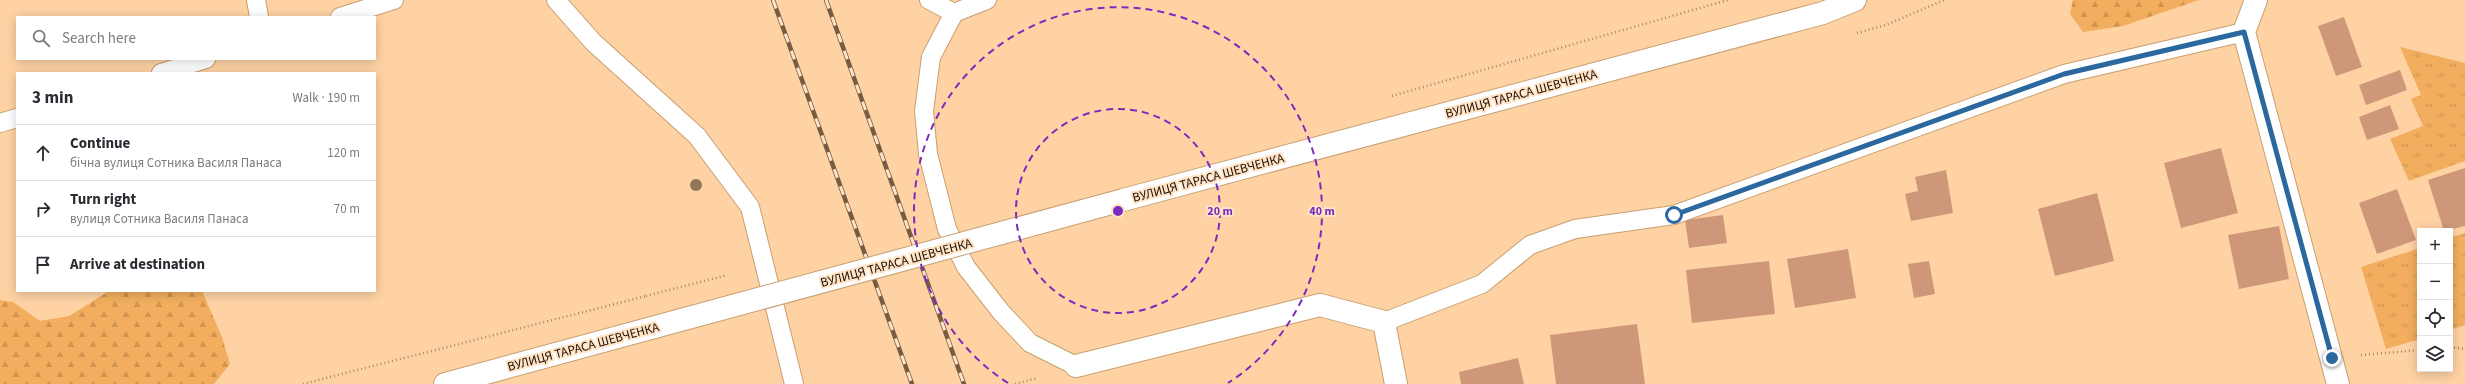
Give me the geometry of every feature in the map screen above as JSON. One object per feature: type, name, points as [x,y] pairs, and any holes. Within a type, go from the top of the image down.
[{"type":"main road","name":"ВУЛИЦЯ ТАРАСА ШЕВЧЕНКА","points":[[445,384],[1123,200],[1823,13],[1855,0]]},
{"type":"main road","points":[[2256,0],[2244,32],[2338,384]]},
{"type":"main road","points":[[1076,366],[1320,305],[1384,322],[1396,384]]},
{"type":"lane","points":[[256,0],[259,16]]},
{"type":"lane","points":[[343,16],[394,0]]},
{"type":"lane","points":[[556,0],[593,42],[697,136],[750,207],[794,384]]},
{"type":"lane","points":[[930,0],[954,13]]},
{"type":"lane","points":[[987,0],[954,13],[931,57],[924,111],[928,154],[946,229],[966,267],[1000,312],[1030,343],[1076,366]]},
{"type":"lane","points":[[1384,322],[1482,284],[1530,245],[1575,229],[1674,215],[2064,74],[2244,32]]},
{"type":"lane","points":[[164,72],[203,60]]},
{"type":"lane","points":[[0,123],[16,118]]},
{"type":"path","points":[[1384,98],[1728,0]]},
{"type":"path","points":[[303,384],[646,296]]},
{"type":"path","points":[[2453,347],[2465,349]]},
{"type":"path","points":[[2332,358],[2417,350]]},
{"type":"green space","points":[[2073,0],[2199,0],[2123,26],[2083,32],[2070,14]]},
{"type":"green space","points":[[2400,47],[2465,63],[2465,161],[2409,181],[2390,139],[2423,126],[2411,99],[2421,95]]},
{"type":"green space","points":[[2465,233],[2465,325],[2453,329],[2453,264],[2453,237]]},
{"type":"green space","points":[[2417,249],[2417,340],[2386,349],[2361,267]]},
{"type":"green space","points":[[107,292],[202,292],[222,337],[230,364],[214,384],[0,384],[0,300],[13,302],[40,321],[69,316]]},
{"type":"building","points":[[2344,17],[2362,67],[2336,76],[2318,26]]},
{"type":"building","points":[[2400,70],[2407,90],[2366,105],[2359,85]]},
{"type":"building","points":[[2390,105],[2399,129],[2367,140],[2359,117]]},
{"type":"building","points":[[2221,148],[2238,213],[2181,228],[2164,163]]},
{"type":"building","points":[[2465,168],[2465,226],[2453,229],[2443,228],[2428,180]]},
{"type":"building","points":[[1946,170],[1953,213],[1911,221],[1905,194],[1918,191],[1915,177]]},
{"type":"building","points":[[2397,189],[2416,240],[2377,254],[2359,203]]},
{"type":"building","points":[[2097,193],[2114,261],[2055,276],[2038,209]]},
{"type":"building","points":[[1723,215],[1727,243],[1689,248],[1685,220]]},
{"type":"building","points":[[2279,226],[2289,279],[2239,289],[2228,235]]},
{"type":"building","points":[[1848,249],[1856,298],[1795,308],[1787,259]]},
{"type":"building","points":[[1769,261],[1775,314],[1692,323],[1686,270]]},
{"type":"building","points":[[1929,261],[1935,294],[1914,298],[1908,264]]},
{"type":"building","points":[[1637,324],[1645,384],[1556,384],[1550,335]]},
{"type":"building","points":[[1518,358],[1524,384],[1461,384],[1459,372]]},
{"type":"railway","points":[[773,0],[912,384]]},
{"type":"railway","points":[[826,0],[964,384]]},
{"type":"route","points":[[1674,215],[2064,74],[2244,32],[2332,358]]}]
